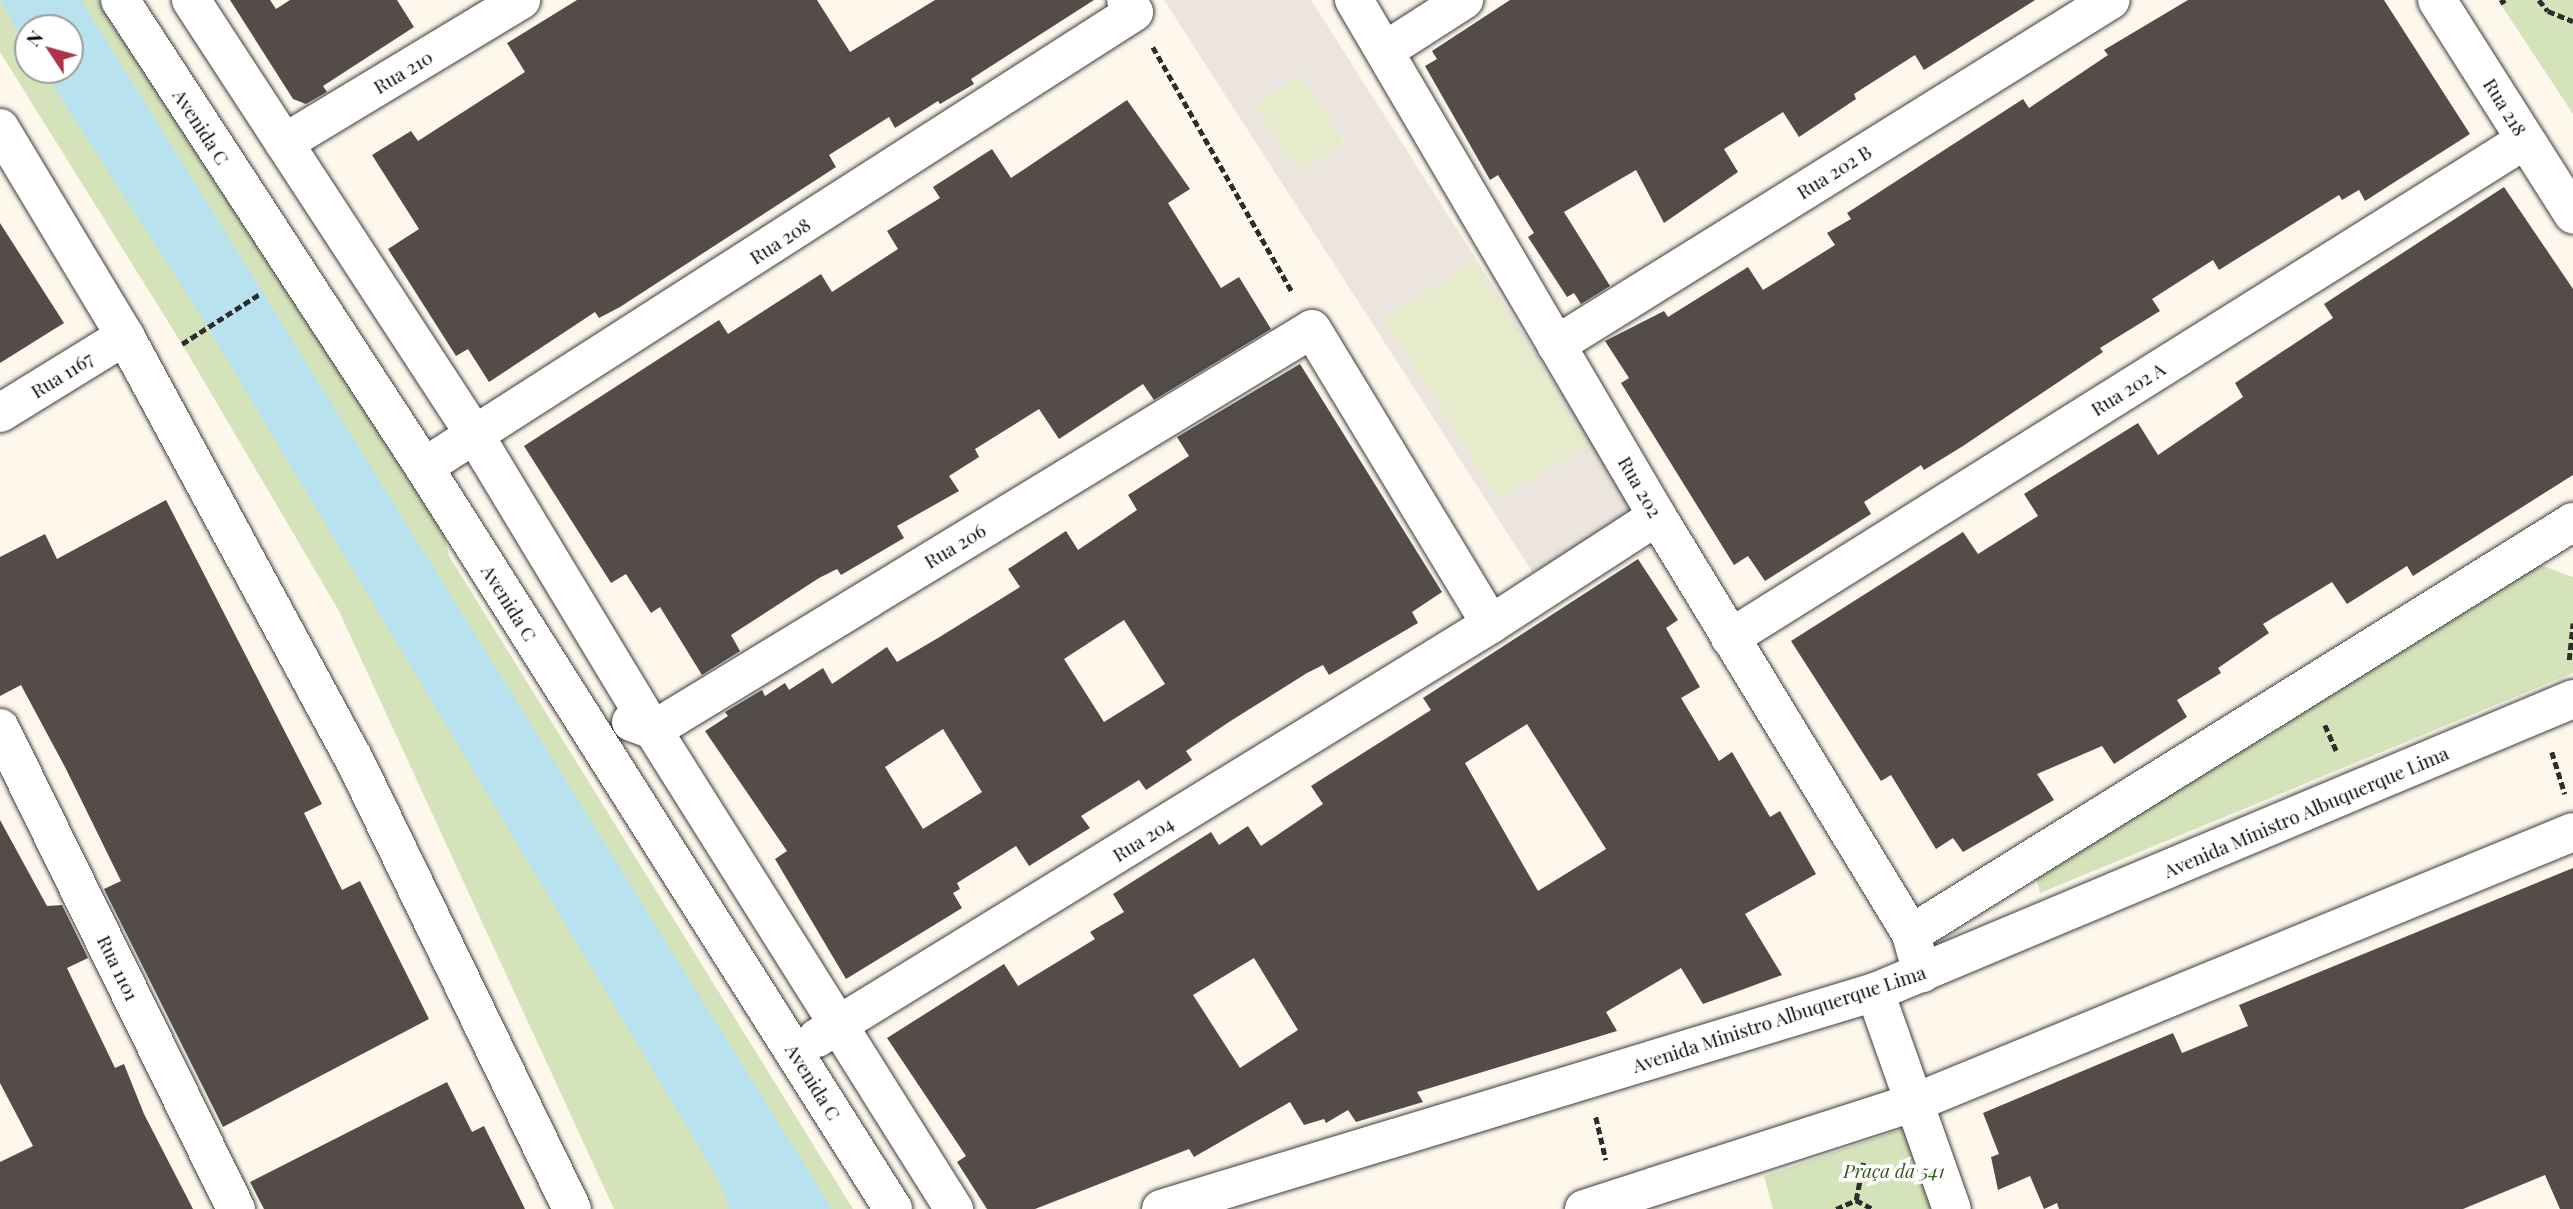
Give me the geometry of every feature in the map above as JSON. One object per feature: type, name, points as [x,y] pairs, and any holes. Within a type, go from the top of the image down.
[{"type":"street","name":"Avenida C","points":[[120,0],[424,467],[893,1209]]},
{"type":"street","points":[[191,0],[476,437],[653,730],[954,1209]]},
{"type":"street","name":"Rua 210","points":[[284,143],[521,0]]},
{"type":"street","name":"Rua 202","points":[[1354,0],[1657,516],[1911,934],[1922,974]]},
{"type":"street","points":[[1385,50],[1464,0]]},
{"type":"street","name":"Rua 202 B","points":[[1556,345],[2112,0]]},
{"type":"street","name":"Rua 218","points":[[2437,0],[2573,214]]},
{"type":"street","name":"Rua 208","points":[[424,467],[476,437],[1130,6]]},
{"type":"street","points":[[0,128],[125,336],[353,757],[572,1209]]},
{"type":"street","name":"Rua 202 A","points":[[1730,638],[2525,140]]},
{"type":"street","points":[[1312,329],[1491,624]]},
{"type":"street","name":"Rua 206","points":[[653,730],[1312,329]]},
{"type":"street","name":"Rua 1167","points":[[0,414],[125,336]]},
{"type":"street","name":"Rua 204","points":[[794,1052],[1491,624],[1657,516]]},
{"type":"street","points":[[1911,934],[2573,522]]},
{"type":"street","name":"Avenida Ministro Albuquerque Lima","points":[[1161,1209],[1875,992],[1922,974],[2570,687]]},
{"type":"street","points":[[601,747],[613,730],[631,721],[653,730]]},
{"type":"street","name":"Rua 1101","points":[[0,728],[236,1209]]},
{"type":"street","points":[[1584,1209],[1916,1102],[2570,816]]},
{"type":"street","points":[[1875,992],[1952,1209]]},
{"type":"path","points":[[2539,0],[2549,11],[2573,21]]},
{"type":"path","points":[[1130,6],[1312,329]]},
{"type":"path","points":[[182,344],[265,290]]},
{"type":"path","points":[[2570,687],[2573,623]]},
{"type":"path","points":[[2550,748],[2570,816]]},
{"type":"path","points":[[1595,1113],[1607,1165]]},
{"type":"path","points":[[1856,1200],[1864,1153]]},
{"type":"path","points":[[1836,1209],[1856,1200]]},
{"type":"path","points":[[1856,1200],[1873,1209]]},
{"type":"green space","points":[[0,0],[133,0],[429,464],[449,556],[853,1209],[614,1209],[339,611],[182,344],[20,84],[84,84],[84,14],[14,14],[14,74],[0,52]]},
{"type":"green space","points":[[2498,0],[2573,0],[2573,114]]},
{"type":"green space","points":[[1300,74],[1345,144],[1299,174],[1254,105]]},
{"type":"green space","points":[[1474,260],[1590,445],[1497,499],[1383,317]]},
{"type":"green space","points":[[2537,564],[2573,577],[2573,673],[2040,893],[2036,877]]},
{"type":"green space","name":"Praça da 541","points":[[1905,1128],[1949,1209],[1773,1209],[1764,1176]]},
{"type":"shaded area","points":[[1164,0],[1311,0],[1635,509],[1535,576]],"holes":[[[1300,75],[1345,143],[1299,174],[1254,105]],[[1474,261],[1590,445],[1498,499],[1383,318]]]},
{"type":"water","points":[[0,0],[81,0],[832,1209],[730,1209],[717,1177],[199,313],[52,84],[84,84],[84,14],[14,14],[14,24]]},
{"type":"building","points":[[230,0],[270,0],[276,9],[290,0],[397,0],[414,27],[323,86],[327,92],[306,104],[293,99]]},
{"type":"building","points":[[577,0],[817,0],[850,52],[935,0],[1094,0],[971,79],[974,84],[940,104],[938,101],[895,128],[889,117],[829,155],[836,167],[620,307],[599,318],[595,312],[489,382],[468,349],[456,356],[388,249],[419,229],[372,155],[411,131],[418,141],[525,72],[507,43]]},
{"type":"building","points":[[1510,0],[2035,0],[1924,70],[1915,55],[1854,94],[1856,99],[1799,137],[1783,112],[1724,149],[1738,172],[1664,223],[1636,170],[1564,212],[1610,286],[1581,304],[1574,293],[1567,297],[1528,237],[1534,233],[1498,175],[1490,180],[1425,66],[1437,59],[1432,51]]},
{"type":"building","points":[[2188,0],[2384,0],[2470,134],[2365,201],[2359,190],[2342,200],[2339,195],[2219,270],[2213,260],[2152,299],[2160,311],[2100,348],[2103,352],[1963,446],[1924,470],[1921,465],[1864,502],[1871,514],[1765,581],[1748,556],[1734,565],[1621,383],[1629,378],[1605,341],[1664,311],[1668,317],[1748,267],[1763,290],[1835,245],[1827,233],[1851,219],[1847,213],[2023,99],[2029,108],[2108,55],[2104,50]]},
{"type":"building","points":[[1127,100],[1190,189],[1168,203],[1221,288],[1239,277],[1271,329],[1154,400],[1143,384],[1059,439],[1039,409],[975,449],[979,457],[949,476],[959,491],[897,526],[904,538],[841,575],[837,569],[819,578],[731,635],[740,651],[702,675],[660,607],[651,613],[626,574],[611,583],[524,446],[719,320],[728,334],[821,274],[832,292],[898,249],[887,231],[940,198],[933,187],[992,149],[1011,178]]},
{"type":"building","points":[[2504,187],[2573,289],[2573,475],[2413,576],[2407,566],[2347,604],[2332,582],[2263,624],[2269,633],[2218,668],[2221,673],[2177,700],[2187,717],[2114,764],[2102,746],[2037,774],[2054,800],[1963,852],[1953,838],[1936,849],[1891,775],[1881,781],[1791,641],[1963,532],[1978,554],[2038,516],[2024,494],[2138,423],[2158,455],[2243,397],[2235,383],[2333,318],[2324,304]]},
{"type":"building","points":[[0,223],[64,323],[0,363]]},
{"type":"building","points":[[1300,364],[1442,592],[1412,612],[1418,623],[1329,675],[1323,665],[1307,673],[1186,751],[1192,760],[1146,790],[1139,780],[1081,816],[1090,828],[1029,866],[1016,846],[957,883],[960,889],[953,893],[962,908],[846,979],[775,859],[787,851],[705,731],[728,716],[725,712],[762,690],[765,696],[785,683],[789,690],[823,668],[832,684],[887,647],[897,662],[1020,587],[1008,569],[1066,531],[1078,550],[1137,510],[1128,495],[1189,456],[1177,437]],"holes":[[[1124,620],[1165,684],[1104,722],[1064,659]],[[943,729],[982,792],[923,829],[885,767]]]},
{"type":"building","points":[[166,500],[322,804],[304,813],[342,890],[360,881],[429,1019],[223,1127],[104,889],[121,881],[66,769],[21,685],[0,696],[0,557],[45,534],[57,559]]},
{"type":"building","points":[[1638,559],[1678,620],[1666,628],[1700,687],[1681,698],[1719,761],[1732,752],[1770,817],[1780,811],[1816,874],[1745,914],[1782,975],[1703,1004],[1681,968],[1606,1012],[1617,1031],[1417,1092],[1423,1102],[1356,1122],[1348,1110],[1326,1123],[1324,1119],[1304,1125],[1290,1102],[1194,1157],[1189,1149],[1035,1209],[987,1209],[957,1162],[966,1156],[887,1038],[1004,964],[1018,986],[1095,939],[1090,932],[1124,912],[1113,894],[1211,832],[1219,845],[1248,826],[1261,846],[1323,804],[1311,786],[1431,710],[1423,698]],"holes":[[[1527,724],[1606,849],[1538,891],[1465,763]],[[1254,958],[1298,1030],[1240,1068],[1193,995]]]},
{"type":"building","points":[[0,820],[47,906],[62,905],[88,958],[67,968],[115,1068],[124,1064],[144,1114],[193,1209],[0,1209],[0,1162],[33,1146],[0,1083]]},
{"type":"building","points":[[2573,868],[2573,1209],[2560,1209],[2545,1175],[2463,1209],[2059,1209],[2057,1203],[2044,1209],[2030,1176],[1998,1190],[1991,1157],[1999,1154],[1983,1113],[2173,1033],[2182,1053],[2248,1026],[2239,1005]]},
{"type":"building","points":[[447,1082],[472,1132],[484,1126],[525,1209],[264,1209],[250,1182]]}]
